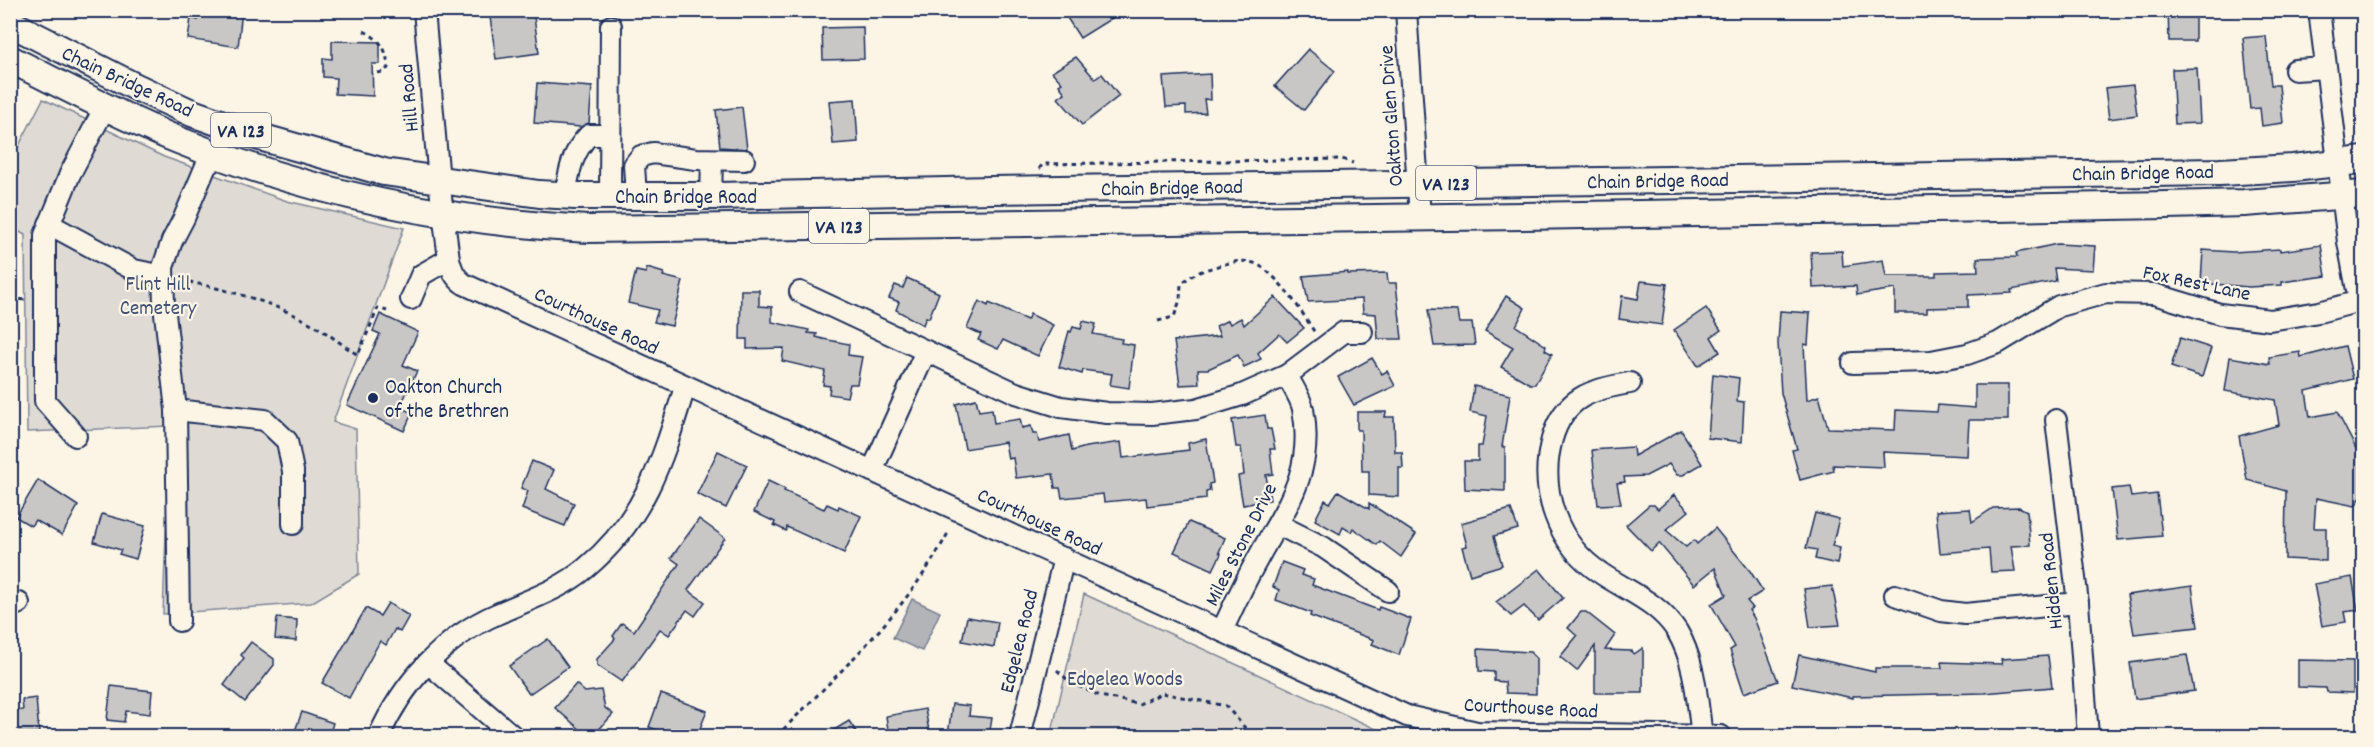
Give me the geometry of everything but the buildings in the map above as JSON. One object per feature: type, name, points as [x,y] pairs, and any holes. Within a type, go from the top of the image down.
[{"type":"main road","name":"Chain Bridge Road","points":[[10,23],[192,113],[260,137],[384,172],[566,195],[711,196],[2220,172],[2351,162]]},
{"type":"main road","name":"Chain Bridge Road","points":[[10,59],[105,107],[178,140],[324,189],[443,216],[532,226],[588,229],[2244,203],[2353,195]]},
{"type":"street","name":"Hill Road","points":[[424,10],[439,180]]},
{"type":"street","name":"Oakton Glen Drive","points":[[1406,10],[1420,217]]},
{"type":"street","points":[[2319,10],[2326,68],[2351,162],[2361,300]]},
{"type":"street","points":[[610,196],[611,26]]},
{"type":"street","points":[[2295,70],[2326,68]]},
{"type":"street","points":[[76,436],[45,401],[45,235],[70,174],[105,107]]},
{"type":"street","points":[[566,195],[569,169],[579,145],[589,135],[610,135]]},
{"type":"street","points":[[636,196],[634,165],[641,156],[653,153],[672,154],[683,158],[744,160]]},
{"type":"street","points":[[179,621],[176,410],[164,305],[163,267],[172,241],[206,166],[219,155]]},
{"type":"street","points":[[711,196],[712,160]]},
{"type":"street","name":"Courthouse Road","points":[[439,180],[449,259],[453,272],[464,284],[1407,716],[1477,732],[1507,734],[1721,736]]},
{"type":"street","points":[[49,224],[134,270],[164,276]]},
{"type":"street","points":[[411,299],[421,275],[449,259]]},
{"type":"street","points":[[800,292],[1016,393],[1061,407],[1107,413],[1152,414],[1196,409],[1242,395],[1287,375],[1344,332],[1362,332]]},
{"type":"street","name":"Fox Rest Lane","points":[[1853,363],[1931,361],[1967,354],[1998,343],[2059,306],[2106,292],[2154,294],[2220,314],[2238,318],[2270,320],[2319,312],[2361,300]]},
{"type":"street","points":[[872,471],[926,351]]},
{"type":"street","name":"Miles Stone Drive","points":[[1222,631],[1242,586],[1279,525],[1296,491],[1304,460],[1306,437],[1303,407],[1287,375]]},
{"type":"street","points":[[1630,383],[1601,387],[1587,393],[1570,405],[1561,418],[1552,438],[1548,458],[1547,481],[1550,502],[1562,533],[1570,546],[1588,564],[1652,604],[1667,618],[1677,632],[1692,667],[1702,736]]},
{"type":"street","points":[[380,736],[406,688],[428,663],[475,626],[495,614],[537,598],[575,577],[611,545],[634,517],[652,485],[664,457],[685,387]]},
{"type":"street","points":[[176,410],[265,420],[287,441],[293,471],[293,524]]},
{"type":"street","name":"Hidden Road","points":[[2056,420],[2078,603],[2088,736]]},
{"type":"street","points":[[1279,525],[1337,556],[1388,591]]},
{"type":"street","name":"Edgelea Road","points":[[1020,736],[1064,558]]},
{"type":"street","points":[[1895,595],[1941,611],[1965,614],[2078,603]]},
{"type":"street","points":[[428,663],[513,736]]},
{"type":"path","points":[[364,31],[381,41],[387,57],[388,68],[383,72],[372,74]]},
{"type":"path","points":[[1034,175],[1043,164],[1342,159],[1352,161],[1358,170]]},
{"type":"path","points":[[1158,321],[1174,317],[1180,300],[1181,284],[1191,275],[1234,261],[1251,262],[1264,267],[1302,312],[1316,334]]},
{"type":"path","points":[[164,276],[240,294],[279,308],[313,324],[358,355],[378,308],[387,311]]},
{"type":"path","points":[[777,736],[897,611],[933,562],[949,531]]},
{"type":"path","points":[[1057,670],[1071,683],[1100,696],[1138,704],[1162,693],[1226,706],[1252,736]]},
{"type":"green space","name":"Flint Hill Cemetery","points":[[43,99],[164,157],[287,201],[404,228],[333,422],[356,429],[359,574],[311,603],[163,614],[170,426],[27,432],[25,235],[11,227],[10,163]]},
{"type":"green space","name":"Edgelea Woods","points":[[1084,594],[1376,729],[1400,736],[1051,736]]},
{"type":"shaded area","points":[[912,599],[940,612],[922,651],[893,638]]},
{"type":"place","name":"Oakton Church of the Brethren","points":[[373,398]]}]
